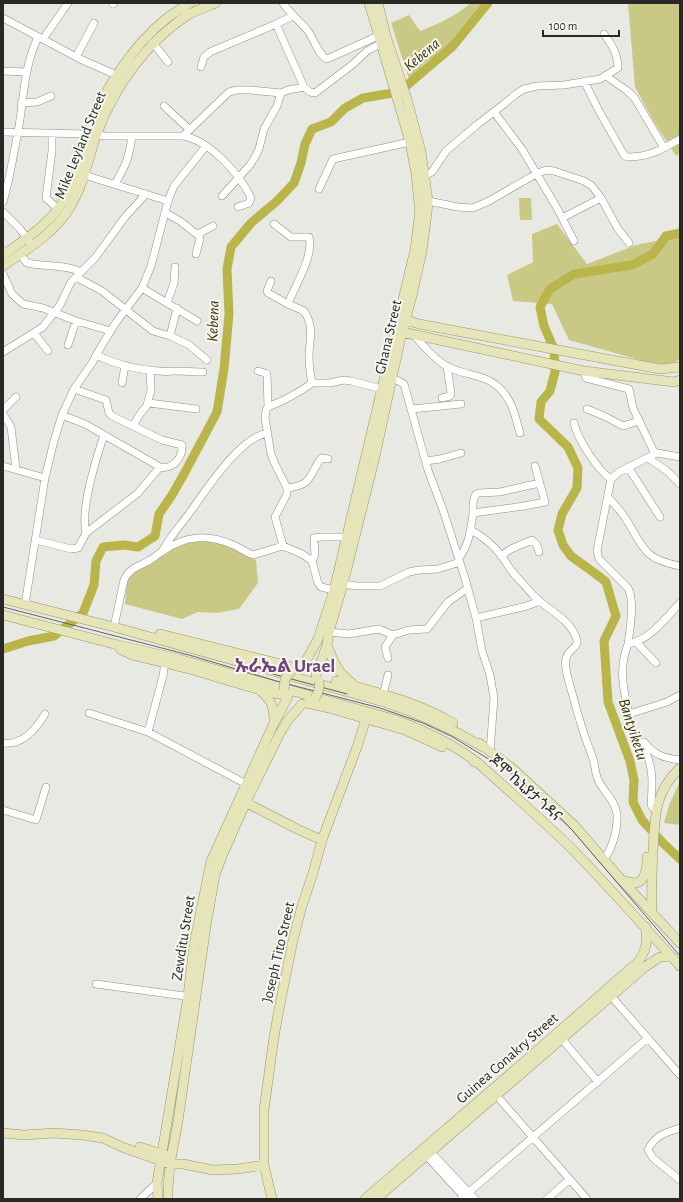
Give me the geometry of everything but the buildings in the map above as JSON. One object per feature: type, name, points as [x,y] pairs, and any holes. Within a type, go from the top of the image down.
[{"type":"main road","name":"Mike Leyland Street","points":[[3,266],[49,232],[69,209],[85,175],[97,135],[121,77],[134,52],[161,24],[190,3]]},
{"type":"main road","name":"Mike Leyland Street","points":[[3,255],[44,225],[58,209],[68,192],[76,173],[87,134],[100,105],[121,77],[153,43],[196,6],[216,3]]},
{"type":"main road","name":"Ghana Street","points":[[369,3],[379,40],[406,99],[410,142],[418,185],[419,217],[408,295]]},
{"type":"main road","name":"Ghana Street","points":[[297,669],[318,639],[334,590],[382,389],[399,331],[426,224],[428,201],[420,152],[408,121],[398,104],[393,72],[378,3]]},
{"type":"main road","points":[[402,318],[419,324],[660,369],[680,367]]},
{"type":"main road","name":"Ghana Street","points":[[318,677],[370,477],[393,378],[399,331]]},
{"type":"main road","points":[[399,331],[584,371],[674,382],[680,380]]},
{"type":"main road","points":[[458,343],[475,334]]},
{"type":"main road","points":[[509,341],[529,358]]},
{"type":"main road","points":[[3,599],[116,627],[384,702],[443,724],[487,749]]},
{"type":"main road","points":[[3,616],[179,659],[393,719],[414,726],[449,743],[478,763]]},
{"type":"main road","points":[[116,627],[129,626],[297,669],[312,671],[318,677],[356,686],[431,712],[447,720],[473,736],[512,768],[575,826],[680,943]]},
{"type":"main road","points":[[114,644],[132,655],[165,662],[260,690],[278,694],[286,694],[297,703],[304,703],[315,698],[320,686],[318,677]]},
{"type":"main road","points":[[327,645],[337,669],[344,677],[356,686]]},
{"type":"main road","points":[[286,694],[285,679],[297,669]]},
{"type":"main road","points":[[260,690],[272,703],[274,723]]},
{"type":"main road","name":"Zewditu Street","points":[[158,1199],[157,1183],[178,1121],[192,997],[215,875],[286,694]]},
{"type":"main road","name":"ጆሞ ኬኒያታ ጎዳና","points":[[304,703],[329,708],[405,730],[478,763],[507,788],[568,846],[646,927],[680,966]]},
{"type":"main road","name":"Zewditu Street","points":[[250,786],[285,725],[304,703]]},
{"type":"main road","name":"Joseph Tito Street","points":[[272,1199],[264,1164],[264,1110],[274,1037],[293,940],[302,906],[314,873],[322,840],[366,719]]},
{"type":"main road","points":[[652,913],[650,852],[653,808],[662,781],[680,760]]},
{"type":"main road","points":[[653,808],[663,788],[680,768]]},
{"type":"main road","points":[[243,801],[297,829],[322,840]]},
{"type":"main road","points":[[623,881],[636,882],[642,878],[650,852]]},
{"type":"main road","name":"Guinea Conakry Street","points":[[479,1105],[496,1095],[562,1038],[593,1007],[611,996],[642,964],[647,943],[646,927]]},
{"type":"main road","name":"Guinea Conakry Street","points":[[365,1199],[379,1194],[642,964],[660,957],[671,956]]},
{"type":"main road","points":[[3,1133],[24,1135],[70,1134],[103,1138],[112,1142],[119,1141],[183,1164],[214,1170],[238,1169],[264,1164]]},
{"type":"main road","name":"Zewditu Street","points":[[166,1159],[168,1199]]},
{"type":"street","points":[[3,202],[13,164],[26,72],[31,54],[41,38],[68,3]]},
{"type":"street","points":[[283,3],[307,31],[322,55],[328,59],[379,40]]},
{"type":"street","points":[[201,67],[204,57],[210,52],[293,16]]},
{"type":"street","points":[[3,18],[76,57],[121,77]]},
{"type":"street","points":[[76,57],[94,23]]},
{"type":"street","points":[[276,24],[304,87],[310,92],[315,93],[352,64],[379,40]]},
{"type":"street","points":[[425,176],[432,172],[446,150],[524,89],[538,86],[564,85],[600,79],[618,68],[616,53],[613,46],[604,34]]},
{"type":"street","points":[[153,43],[168,62]]},
{"type":"street","points":[[3,71],[26,72]]},
{"type":"street","points":[[606,76],[634,97],[664,148]]},
{"type":"street","points":[[584,81],[599,111],[624,155],[627,157],[642,156],[658,152],[680,139]]},
{"type":"street","points":[[183,136],[220,100],[233,90],[281,93],[304,87]]},
{"type":"street","points":[[222,196],[238,176],[250,165],[255,157],[259,149],[264,129],[281,93]]},
{"type":"street","points":[[21,103],[37,102],[51,96]]},
{"type":"street","points":[[164,106],[190,130]]},
{"type":"street","points":[[494,112],[522,149],[574,241]]},
{"type":"street","points":[[3,132],[87,134],[105,136],[183,136],[193,138],[206,146],[238,176],[245,186],[251,198],[249,203],[238,207]]},
{"type":"street","points":[[52,133],[52,151],[46,198],[58,209]]},
{"type":"street","points":[[115,184],[125,167],[129,156],[132,136]]},
{"type":"street","points":[[319,189],[333,159],[410,142]]},
{"type":"street","points":[[25,605],[45,478],[62,415],[74,389],[87,371],[111,331],[142,288],[151,266],[168,201],[178,182],[206,146]]},
{"type":"street","points":[[428,201],[458,207],[473,208],[489,201],[536,174],[546,170],[554,171],[584,181],[592,186],[601,198],[618,229],[629,242]]},
{"type":"street","points":[[76,173],[168,201]]},
{"type":"street","points":[[3,352],[43,327],[60,305],[71,282],[95,258],[125,217],[146,194]]},
{"type":"street","points":[[562,218],[601,198]]},
{"type":"street","points":[[3,212],[32,245]]},
{"type":"street","points":[[166,213],[197,233],[200,239],[196,254]]},
{"type":"street","points":[[274,224],[291,236],[310,237],[308,257],[288,304]]},
{"type":"street","points":[[197,233],[200,233],[213,226]]},
{"type":"street","points":[[20,254],[26,263],[39,266],[74,269],[79,275],[153,331],[170,336],[189,345],[207,360]]},
{"type":"street","points":[[167,303],[174,283],[175,268]]},
{"type":"street","points":[[3,274],[12,294],[22,304],[43,308],[76,321],[111,331]]},
{"type":"street","points":[[271,281],[267,291],[268,293],[304,311],[310,323],[312,336],[309,366],[312,383]]},
{"type":"street","points":[[142,288],[197,321]]},
{"type":"street","points":[[170,336],[177,308]]},
{"type":"street","points":[[68,345],[76,321]]},
{"type":"street","points":[[34,333],[48,351]]},
{"type":"street","points":[[414,335],[447,366],[487,379],[499,388],[509,400],[520,433]]},
{"type":"street","points":[[96,355],[126,365],[150,370],[203,372]]},
{"type":"street","points":[[122,383],[126,365]]},
{"type":"street","points":[[442,398],[450,396],[451,394],[447,366]]},
{"type":"street","points":[[133,426],[147,405],[151,390],[150,370]]},
{"type":"street","points":[[258,371],[265,372],[267,374],[268,407],[265,413],[268,433],[275,464],[287,488],[287,494],[275,517],[283,546]]},
{"type":"street","points":[[584,371],[586,378],[629,389],[633,408],[655,454]]},
{"type":"street","points":[[393,378],[404,384],[426,461],[460,560],[476,618],[482,651],[489,670],[493,688],[493,720],[487,749]]},
{"type":"street","points":[[268,407],[284,400],[312,383],[330,383],[344,380],[382,389]]},
{"type":"street","points":[[62,415],[85,424],[160,467],[165,468],[174,464],[182,452],[182,445],[162,440],[112,416],[109,413],[106,400],[74,389]]},
{"type":"street","points":[[3,410],[16,396]]},
{"type":"street","points":[[147,405],[153,403],[196,409]]},
{"type":"street","points":[[412,409],[461,404]]},
{"type":"street","points":[[587,409],[623,426],[639,420]]},
{"type":"street","points":[[3,414],[11,427],[16,470]]},
{"type":"street","points":[[574,423],[579,438],[599,469],[605,476],[611,479]]},
{"type":"street","points":[[163,550],[171,536],[181,526],[222,468],[257,435],[268,433]]},
{"type":"street","points":[[86,533],[84,525],[85,513],[92,477],[104,435]]},
{"type":"street","points":[[426,461],[461,453]]},
{"type":"street","points":[[653,808],[650,762],[646,752],[629,726],[629,714],[622,686],[623,661],[628,644],[632,602],[630,592],[628,588],[599,559],[597,551],[611,479],[619,472],[655,454],[680,457]]},
{"type":"street","points":[[287,488],[304,484],[308,481],[319,461],[322,458],[328,459]]},
{"type":"street","points":[[648,458],[667,471],[680,484]]},
{"type":"street","points":[[3,466],[45,478]]},
{"type":"street","points":[[472,513],[545,502],[535,466]]},
{"type":"street","points":[[36,540],[75,549],[78,548],[86,533],[138,493],[160,467]]},
{"type":"street","points":[[628,467],[660,517]]},
{"type":"street","points":[[343,584],[356,586],[380,586],[409,572],[438,569],[460,560],[471,530],[474,498],[479,493],[500,492],[540,483]]},
{"type":"street","points":[[608,497],[625,517],[638,541],[646,552],[661,562],[680,566]]},
{"type":"street","points":[[471,530],[486,541],[501,556],[511,570],[540,601],[569,625],[577,638],[577,646],[568,653],[566,658],[566,670],[581,725],[593,758],[597,777],[614,804],[617,813],[617,823],[612,848],[604,860]]},
{"type":"street","points":[[116,627],[126,575],[131,569],[151,560],[163,550],[180,541],[198,537],[218,540],[231,544],[253,555],[283,546],[312,560]]},
{"type":"street","points":[[334,590],[320,586],[316,576],[312,560],[315,555],[314,538],[346,537]]},
{"type":"street","points":[[501,556],[511,549],[532,540],[539,552]]},
{"type":"street","points":[[329,632],[349,634],[379,629],[392,635],[409,630],[427,629],[448,602],[468,588]]},
{"type":"street","points":[[476,618],[527,606],[540,601]]},
{"type":"street","points":[[628,644],[636,642],[659,626],[680,603]]},
{"type":"street","points":[[388,658],[385,647],[392,635]]},
{"type":"street","points":[[636,642],[656,663]]},
{"type":"street","points":[[148,732],[163,676],[165,662]]},
{"type":"street","points":[[383,695],[388,675]]},
{"type":"street","points":[[629,714],[667,702],[680,695]]},
{"type":"street","points":[[89,713],[148,732],[250,786]]},
{"type":"street","points":[[3,743],[12,744],[34,731],[45,714]]},
{"type":"street","points":[[630,723],[645,744],[656,754],[667,758],[680,760]]},
{"type":"street","points":[[3,810],[36,820],[46,787]]},
{"type":"street","points":[[96,984],[192,997]]},
{"type":"street","points":[[611,996],[680,1075]]},
{"type":"street","points":[[562,1038],[598,1082]]},
{"type":"street","points":[[465,1197],[648,1038]]},
{"type":"street","points":[[496,1095],[587,1199]]},
{"type":"street","points":[[680,1128],[661,1135],[652,1142],[648,1150],[653,1158],[680,1180]]},
{"type":"street","points":[[427,1151],[465,1197],[475,1199]]},
{"type":"street","points":[[547,1199],[569,1180]]},
{"type":"street","points":[[140,1199],[157,1183]]},
{"type":"shaded area","points":[[471,3],[484,3],[451,44],[425,63],[409,79],[391,23],[409,15],[420,31],[447,19]]},
{"type":"shaded area","points":[[628,3],[680,3],[680,153],[676,156],[654,122],[635,87]]},
{"type":"shaded area","points":[[519,198],[531,198],[532,220],[520,220]]},
{"type":"shaded area","points":[[557,224],[587,264],[636,245],[680,236],[680,359],[671,365],[647,362],[569,340],[552,304],[513,301],[507,275],[533,262],[532,234]]},
{"type":"shaded area","points":[[197,539],[217,541],[256,560],[258,583],[239,609],[217,613],[198,612],[182,619],[125,604],[127,581],[133,572],[151,564],[181,544]]},
{"type":"shaded area","points":[[680,781],[680,825],[664,823],[669,805]]},
{"type":"waterway","name":"Kebena","points":[[3,649],[28,641],[54,636],[83,613],[94,585],[96,561],[103,547],[124,545],[138,547],[155,536],[159,514],[184,474],[217,412],[224,369],[229,314],[227,269],[231,247],[251,223],[277,201],[294,183],[301,163],[305,144],[312,129],[331,122],[345,108],[363,98],[399,92],[453,46],[488,3]]},
{"type":"waterway","name":"Bantyiketu","points":[[680,233],[666,236],[653,254],[632,265],[574,274],[550,289],[540,307],[544,326],[554,349],[555,372],[550,391],[541,402],[539,419],[568,447],[578,468],[577,488],[562,514],[558,530],[563,545],[571,556],[606,582],[616,616],[604,641],[608,702],[630,761],[634,780],[633,802],[642,820],[680,859]]},
{"type":"tram line","points":[[3,607],[189,655],[280,682],[380,708],[423,723],[451,736],[513,774],[542,799],[572,830],[680,956]]},
{"type":"tram line","points":[[258,670],[347,694]]},
{"type":"district","name":"ኡራኤል Urael","points":[[285,665]]}]
